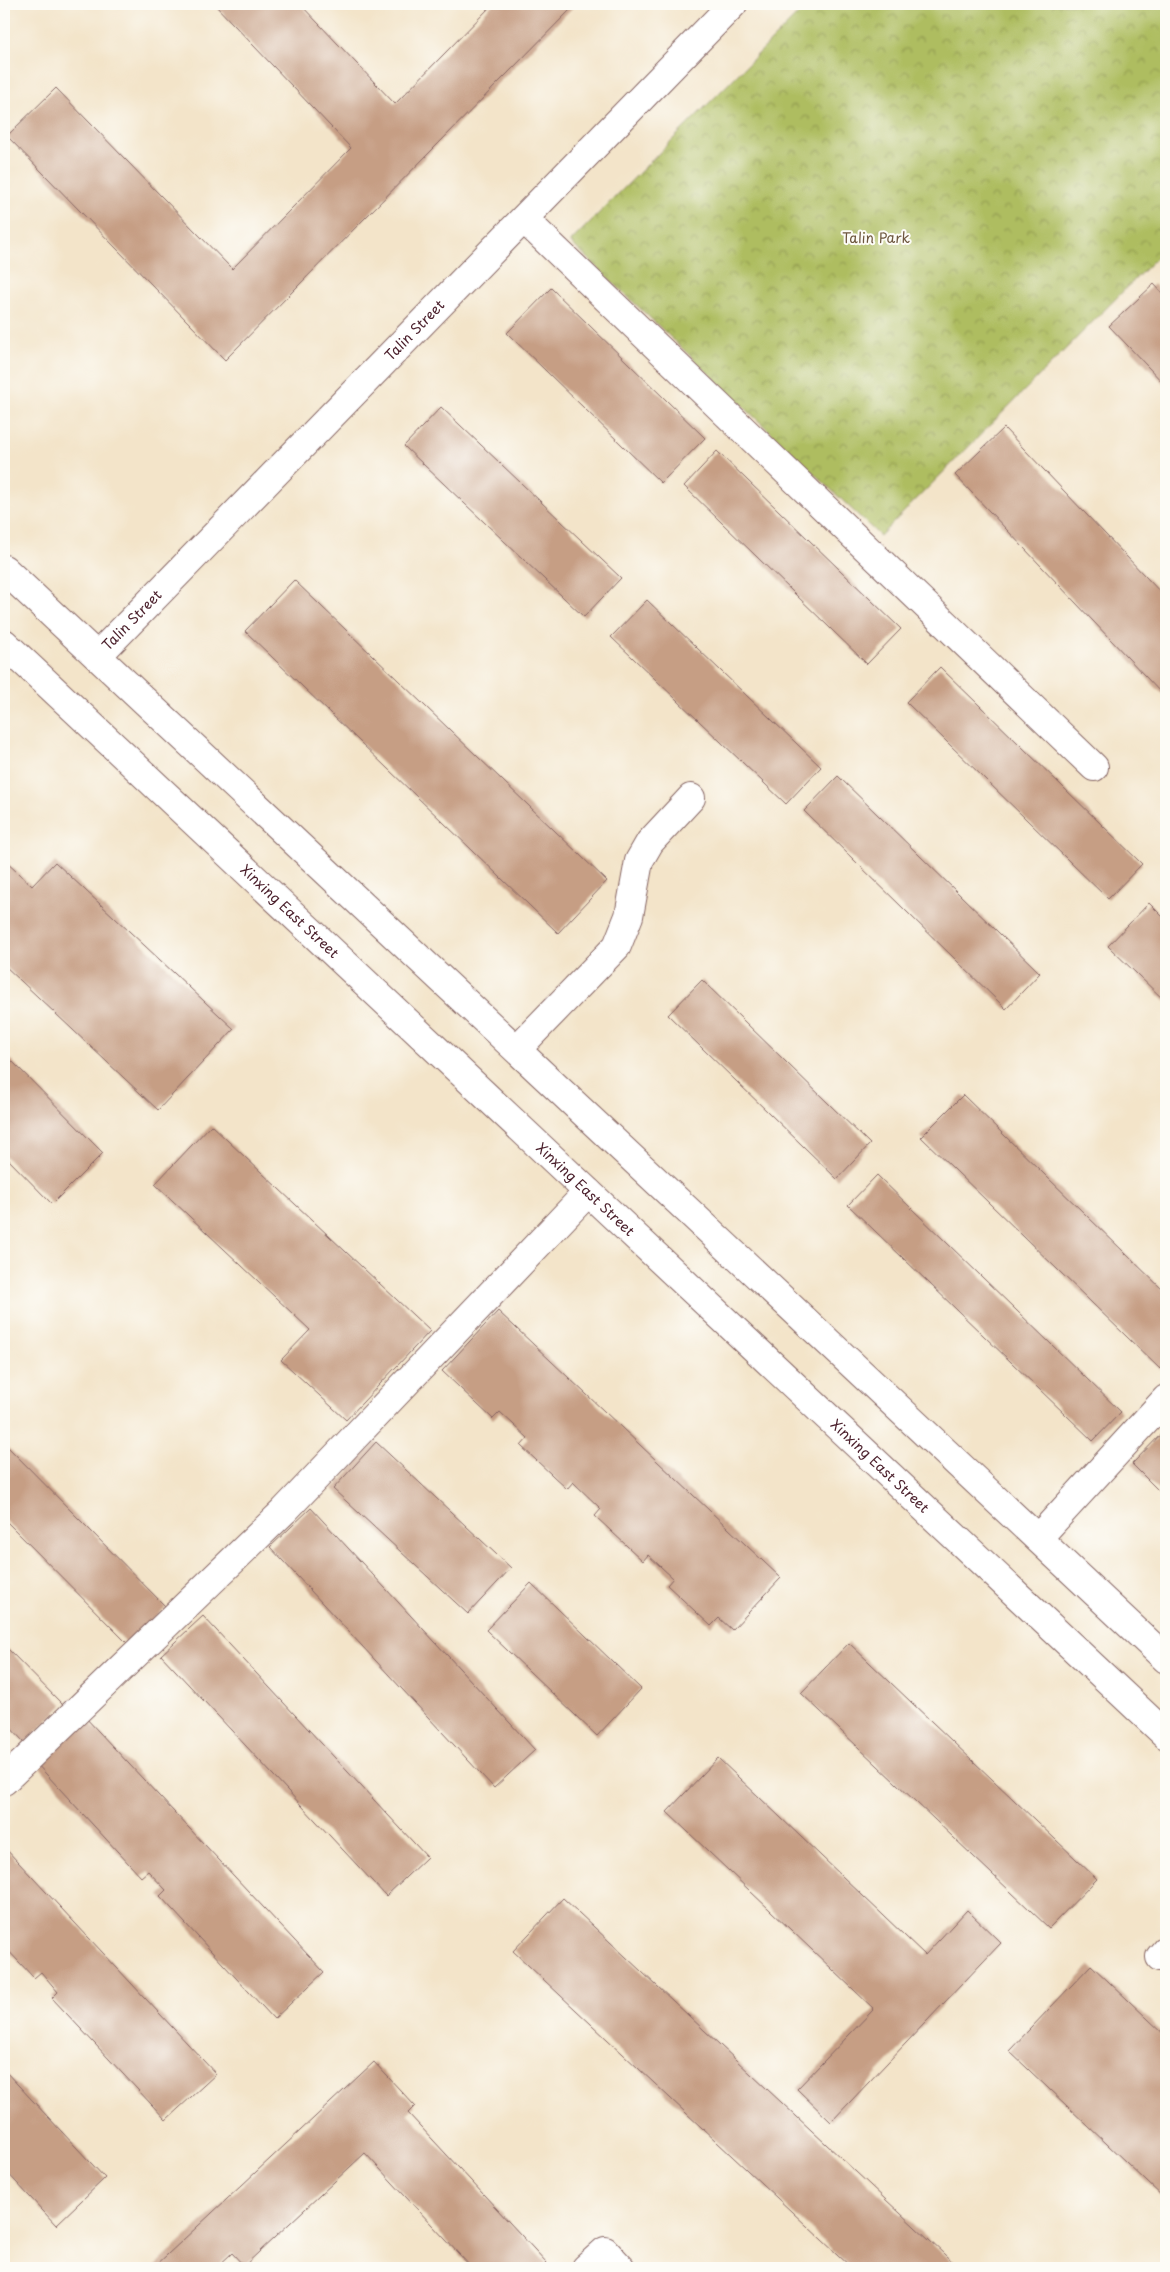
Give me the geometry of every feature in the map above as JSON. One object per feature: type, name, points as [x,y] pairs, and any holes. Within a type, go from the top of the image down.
[{"type":"main road","name":"Talin Street","points":[[98,656],[733,4]]},
{"type":"main road","points":[[524,219],[1094,767]]},
{"type":"main road","points":[[4,568],[1038,1538],[1163,1650]]},
{"type":"main road","name":"Xinxing East Street","points":[[4,643],[1166,1735]]},
{"type":"main road","points":[[517,1049],[617,946],[629,916],[639,861],[650,842],[691,798]]},
{"type":"main road","points":[[4,1781],[284,1511],[588,1192]]},
{"type":"main road","points":[[1038,1538],[1166,1399]]},
{"type":"main road","points":[[586,2268],[604,2250],[622,2268]]},
{"type":"green space","name":"Talin Park","points":[[808,4],[1166,4],[1166,248],[880,536],[570,242]]},
{"type":"building","points":[[214,4],[300,4],[395,104],[493,4],[576,4],[225,360],[7,136],[56,88],[232,269],[351,148]]},
{"type":"building","points":[[1154,284],[1166,297],[1166,386],[1109,326]]},
{"type":"building","points":[[551,288],[705,438],[661,483],[507,333]]},
{"type":"building","points":[[441,407],[621,578],[584,617],[404,446]]},
{"type":"building","points":[[1004,428],[1166,598],[1166,690],[1162,694],[955,475]]},
{"type":"building","points":[[717,451],[901,629],[867,664],[684,486]]},
{"type":"building","points":[[294,580],[607,881],[558,933],[245,631]]},
{"type":"building","points":[[647,600],[821,767],[786,804],[611,637]]},
{"type":"building","points":[[940,667],[1142,864],[1108,899],[906,702]]},
{"type":"building","points":[[838,776],[1040,973],[1006,1009],[804,811]]},
{"type":"building","points":[[4,860],[32,886],[55,862],[234,1029],[158,1110],[4,965]]},
{"type":"building","points":[[1149,903],[1166,920],[1166,1002],[1108,946]]},
{"type":"building","points":[[702,980],[870,1144],[837,1179],[668,1015]]},
{"type":"building","points":[[4,1053],[103,1153],[52,1204],[4,1155]]},
{"type":"building","points":[[963,1095],[1166,1293],[1166,1362],[1160,1369],[921,1137]]},
{"type":"building","points":[[211,1125],[430,1331],[346,1420],[281,1360],[310,1330],[155,1184]]},
{"type":"building","points":[[877,1175],[1121,1412],[1093,1441],[848,1205]]},
{"type":"building","points":[[498,1311],[781,1578],[732,1630],[719,1618],[711,1626],[667,1585],[673,1578],[648,1555],[643,1561],[595,1516],[601,1509],[573,1482],[567,1489],[521,1446],[528,1438],[500,1412],[493,1419],[442,1371]]},
{"type":"building","points":[[1166,1429],[1166,1498],[1132,1464]]},
{"type":"building","points":[[376,1442],[511,1568],[468,1614],[333,1489]]},
{"type":"building","points":[[4,1443],[166,1607],[128,1644],[4,1519]]},
{"type":"building","points":[[311,1508],[535,1750],[494,1788],[270,1547]]},
{"type":"building","points":[[531,1583],[641,1689],[597,1736],[486,1630]]},
{"type":"building","points":[[203,1616],[427,1857],[386,1896],[161,1655]]},
{"type":"building","points":[[849,1643],[1097,1879],[1049,1928],[801,1693]]},
{"type":"building","points":[[4,1645],[63,1705],[25,1743],[4,1721]]},
{"type":"building","points":[[84,1716],[324,1972],[274,2019],[160,1896],[166,1890],[148,1871],[141,1877],[35,1762]]},
{"type":"building","points":[[718,1758],[925,1955],[967,1910],[1001,1943],[831,2122],[797,2089],[874,2009],[667,1812]]},
{"type":"building","points":[[4,1847],[216,2074],[166,2120],[52,1998],[58,1992],[41,1972],[34,1978],[4,1946]]},
{"type":"building","points":[[563,1898],[959,2268],[852,2268],[717,2142],[513,1951]]},
{"type":"building","points":[[1091,1965],[1166,2036],[1166,2200],[1009,2051]]},
{"type":"building","points":[[374,2062],[415,2106],[408,2113],[547,2263],[542,2268],[472,2268],[365,2153],[244,2266],[232,2253],[216,2268],[153,2268]]},
{"type":"building","points":[[4,2070],[105,2178],[56,2225],[4,2169]]}]
